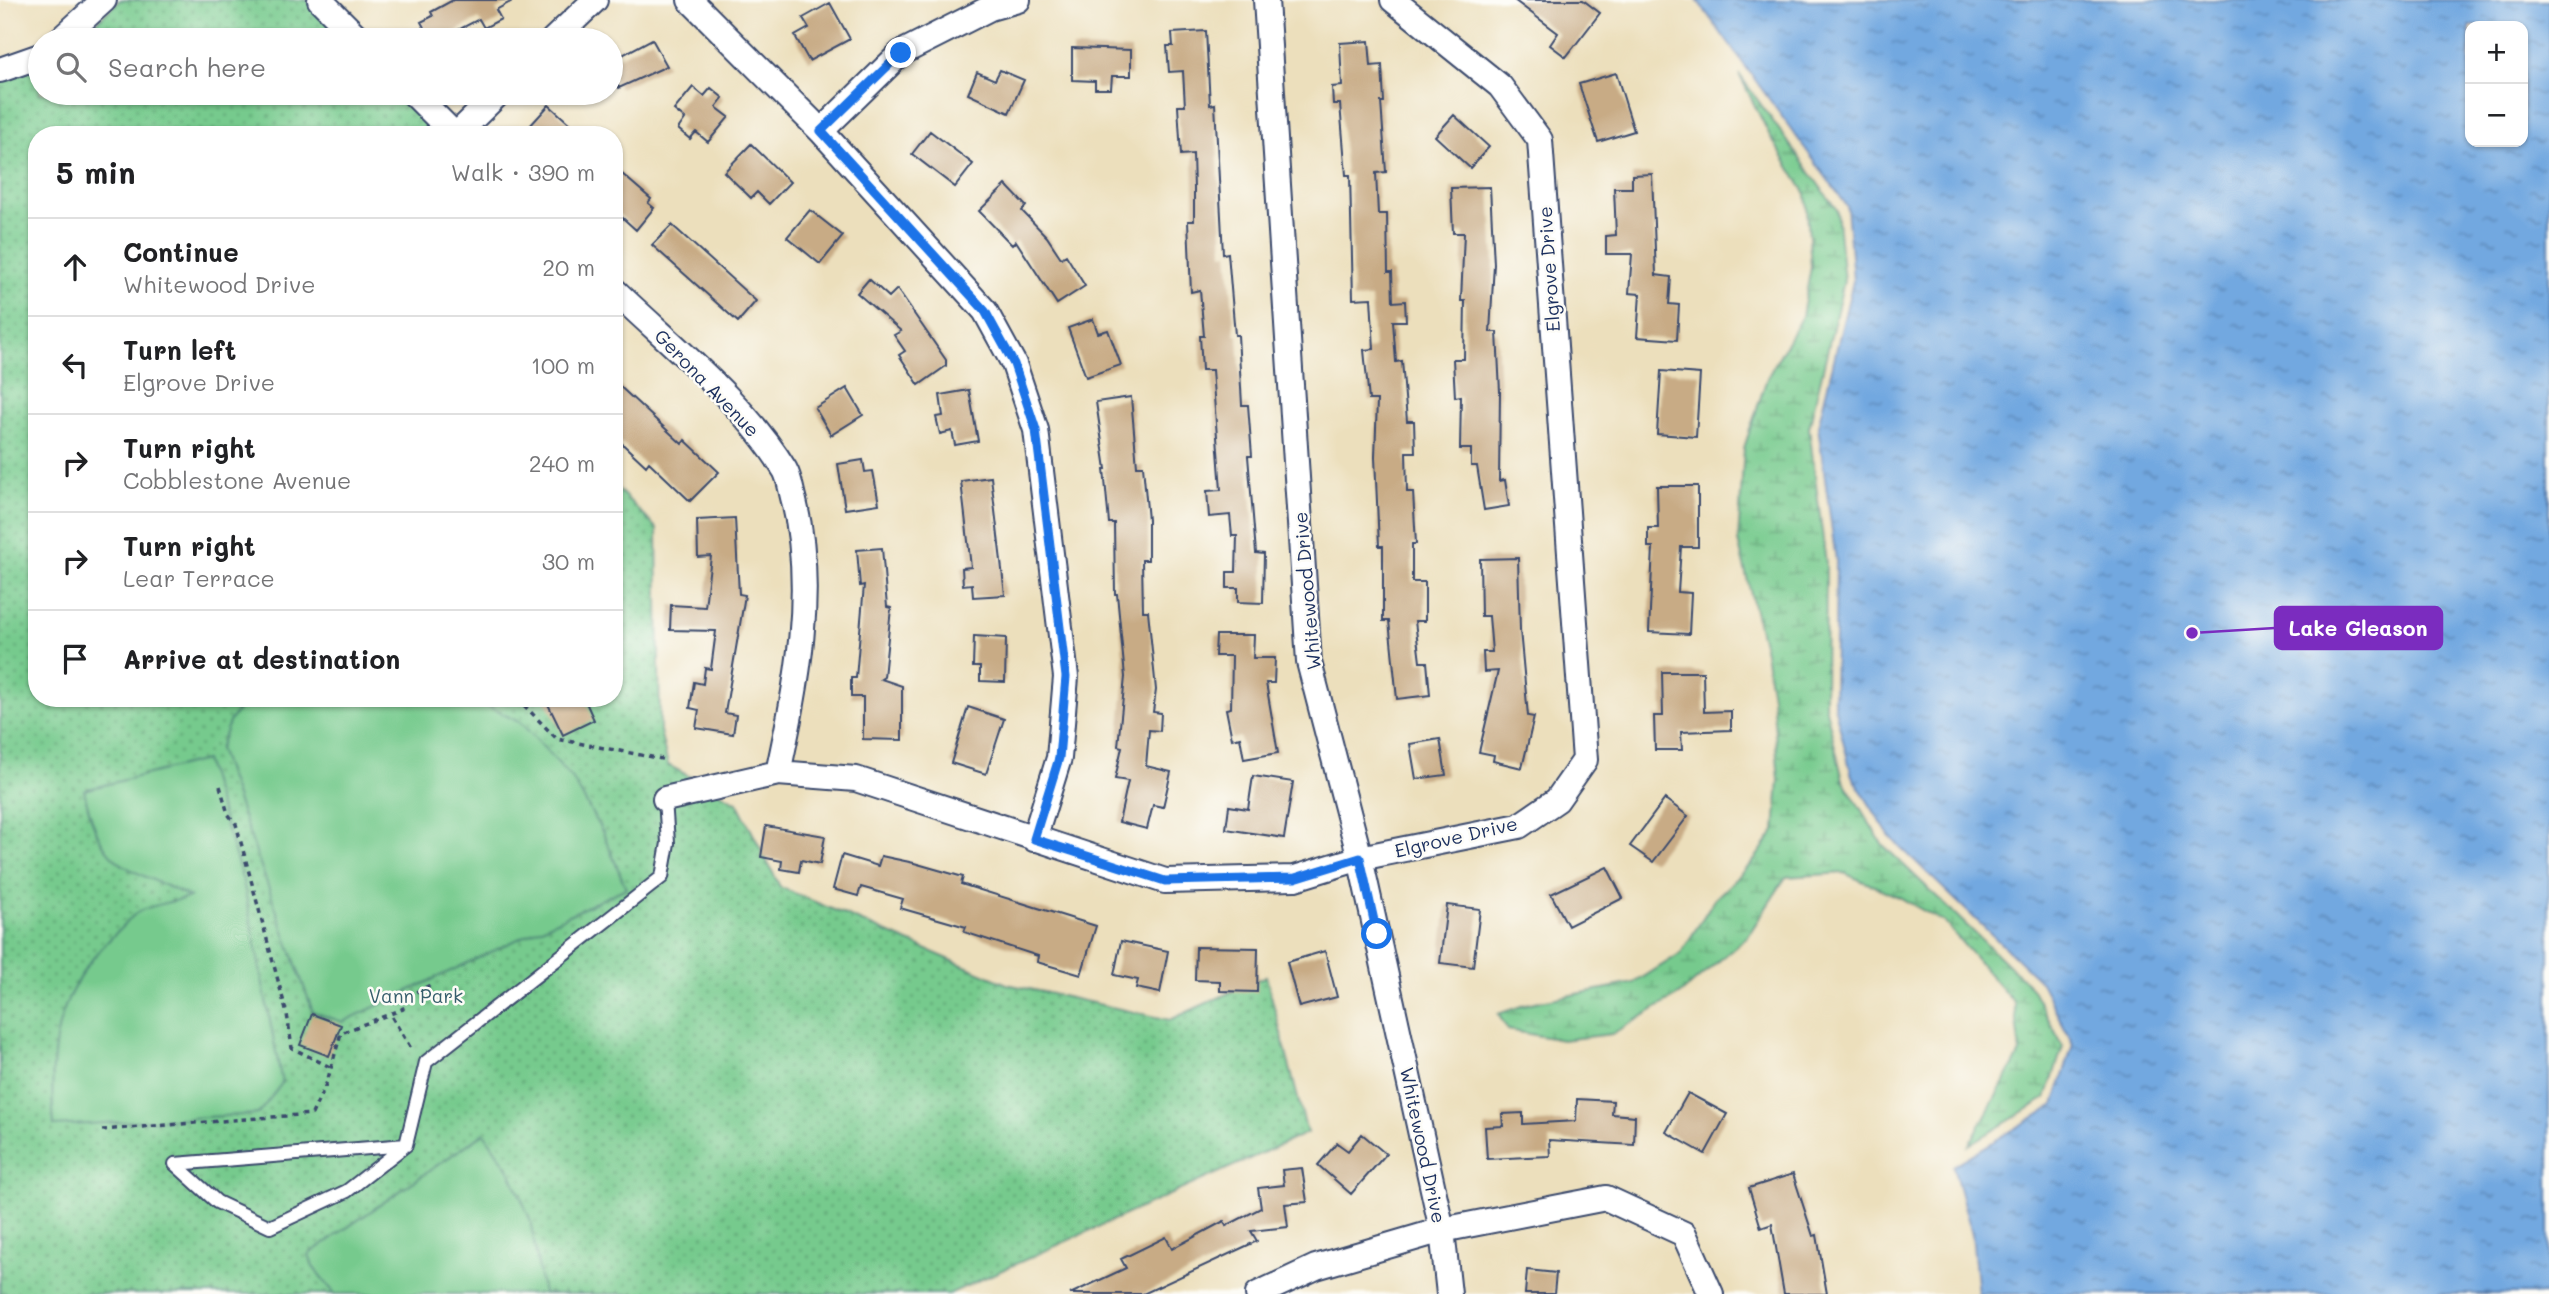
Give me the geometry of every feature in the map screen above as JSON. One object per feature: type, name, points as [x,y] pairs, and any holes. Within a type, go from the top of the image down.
[{"type":"street","points":[[73,28],[104,0]]},
{"type":"street","points":[[320,0],[348,28]]},
{"type":"street","points":[[566,28],[595,0]]},
{"type":"street","points":[[690,0],[821,131],[985,311],[1014,364],[1036,430],[1066,677],[1059,758],[1034,839]]},
{"type":"street","points":[[821,131],[901,53],[990,8],[1018,0]]},
{"type":"street","name":"Whitewood Drive","points":[[1266,0],[1309,662],[1360,858],[1442,1230],[1449,1294]]},
{"type":"street","name":"Elgrove Drive","points":[[665,799],[778,773],[856,779],[1165,881],[1295,878],[1360,858],[1519,825],[1557,800],[1585,760],[1540,140],[1500,86],[1393,0]]},
{"type":"street","points":[[0,70],[28,60]]},
{"type":"street","points":[[425,105],[446,126]]},
{"type":"street","points":[[464,126],[486,105]]},
{"type":"street","name":"Gerona Avenue","points":[[623,299],[749,420],[787,473],[802,535],[803,627],[797,687],[778,773]]},
{"type":"street","points":[[1258,1294],[1316,1267],[1442,1230],[1606,1198],[1684,1234],[1711,1294]]},
{"type":"lane","points":[[406,1145],[175,1164],[217,1202],[271,1227],[347,1191],[406,1145],[426,1062],[663,877],[668,843],[665,799]]},
{"type":"path","points":[[526,707],[557,739],[662,758]]},
{"type":"path","points":[[220,786],[228,814],[236,824],[240,837],[288,1014],[292,1048],[330,1067]]},
{"type":"path","points":[[102,1130],[312,1114],[341,1033],[403,1009],[400,1000],[430,985]]},
{"type":"path","points":[[390,1014],[410,1047]]},
{"type":"green space","points":[[120,0],[307,0],[336,28],[90,28]]},
{"type":"green space","name":"Vann Park","points":[[28,71],[28,105],[413,105],[433,126],[28,126],[28,707],[623,707],[623,494],[657,529],[660,731],[668,765],[737,802],[780,887],[1007,984],[1170,1020],[1266,976],[1307,1133],[949,1294],[0,1294],[0,81]]},
{"type":"green space","points":[[1739,74],[1837,210],[1844,281],[1809,428],[1826,563],[1825,705],[1843,780],[1883,845],[2032,988],[2063,1046],[2046,1098],[1969,1145],[2020,1053],[2014,1003],[1945,923],[1899,897],[1844,873],[1786,877],[1747,937],[1679,995],[1612,1034],[1562,1040],[1508,1030],[1498,1014],[1530,1003],[1634,983],[1681,953],[1714,900],[1752,863],[1775,831],[1779,780],[1772,697],[1765,652],[1738,541],[1744,448],[1767,378],[1802,316],[1811,267],[1806,194],[1770,136]]},
{"type":"green space","points":[[241,707],[490,707],[521,723],[572,778],[603,833],[626,888],[343,1022],[313,1012],[219,749],[230,720]]},
{"type":"green space","points":[[205,760],[243,881],[282,1083],[258,1114],[54,1126],[52,1072],[55,1048],[59,1024],[78,980],[92,959],[131,917],[144,909],[190,897],[132,870],[118,862],[107,851],[98,836],[84,790]]},
{"type":"green space","points":[[484,1133],[510,1171],[530,1219],[543,1294],[335,1294],[313,1267],[309,1254]]},
{"type":"water","points":[[1697,0],[2549,0],[2549,1294],[1978,1294],[1972,1234],[1953,1166],[2054,1105],[2073,1044],[2040,981],[1890,837],[1852,776],[1834,705],[1836,561],[1818,426],[1853,281],[1847,206]]},
{"type":"building","points":[[453,0],[514,0],[496,10],[501,19],[484,28],[479,19],[462,28],[424,28],[421,22],[433,16],[431,12]]},
{"type":"building","points":[[1514,0],[1583,0],[1600,13],[1566,57],[1550,45],[1558,33]]},
{"type":"building","points":[[830,3],[850,39],[809,61],[795,36],[809,28],[803,18]]},
{"type":"building","points":[[1206,31],[1210,105],[1215,104],[1223,254],[1228,253],[1235,335],[1238,335],[1242,405],[1248,405],[1252,456],[1248,456],[1256,553],[1264,554],[1263,603],[1238,602],[1238,588],[1227,588],[1227,572],[1236,572],[1237,536],[1232,536],[1230,515],[1209,517],[1207,491],[1221,490],[1212,370],[1202,370],[1200,336],[1204,336],[1200,290],[1191,292],[1188,221],[1194,221],[1193,154],[1181,155],[1178,106],[1185,106],[1183,71],[1169,72],[1167,46],[1173,46],[1172,33]]},
{"type":"building","points":[[652,39],[667,66],[623,86],[623,55]]},
{"type":"building","points":[[1369,41],[1371,66],[1382,65],[1384,102],[1381,102],[1386,172],[1376,173],[1378,214],[1387,214],[1388,272],[1392,272],[1393,302],[1405,301],[1406,321],[1393,321],[1396,362],[1402,361],[1407,421],[1414,421],[1415,452],[1406,452],[1407,492],[1413,492],[1416,544],[1412,544],[1412,582],[1425,582],[1425,621],[1415,621],[1420,662],[1427,662],[1430,695],[1397,699],[1389,621],[1383,621],[1383,546],[1379,546],[1375,457],[1377,400],[1369,400],[1364,350],[1374,349],[1371,298],[1353,299],[1350,175],[1346,175],[1340,104],[1333,104],[1332,87],[1342,86],[1340,43]]},
{"type":"building","points":[[1072,48],[1131,50],[1131,76],[1112,76],[1111,89],[1095,89],[1095,81],[1072,80]]},
{"type":"building","points":[[1000,70],[1024,80],[1009,113],[968,94],[977,72],[995,80]]},
{"type":"building","points":[[1616,73],[1634,131],[1598,142],[1579,84]]},
{"type":"building","points":[[693,87],[704,96],[711,88],[723,98],[716,107],[729,117],[708,142],[696,132],[690,139],[678,129],[685,119],[674,110]]},
{"type":"building","points":[[549,105],[572,126],[530,126]]},
{"type":"building","points":[[1454,115],[1489,147],[1470,168],[1435,136]]},
{"type":"building","points":[[930,131],[973,164],[955,187],[912,154]]},
{"type":"building","points":[[751,144],[790,182],[769,204],[757,192],[751,198],[724,172]]},
{"type":"building","points":[[1652,174],[1656,275],[1671,277],[1669,304],[1679,305],[1677,340],[1637,337],[1640,294],[1629,293],[1632,254],[1606,254],[1606,236],[1616,235],[1614,188],[1632,188],[1632,175]]},
{"type":"building","points":[[623,175],[651,199],[648,203],[654,208],[636,230],[623,218]]},
{"type":"building","points":[[1006,185],[1026,206],[1022,211],[1047,237],[1061,258],[1066,255],[1085,286],[1057,304],[1016,241],[1012,245],[979,211]]},
{"type":"building","points":[[1490,187],[1494,264],[1490,332],[1497,332],[1500,392],[1499,481],[1505,480],[1509,506],[1484,510],[1477,466],[1471,466],[1471,449],[1460,449],[1461,396],[1455,397],[1453,359],[1464,359],[1465,301],[1461,301],[1464,233],[1453,233],[1451,188]]},
{"type":"building","points":[[810,210],[843,236],[820,264],[787,237]]},
{"type":"building","points":[[672,225],[756,301],[738,322],[652,245]]},
{"type":"building","points":[[869,279],[889,297],[897,289],[946,360],[946,366],[919,385],[899,355],[905,351],[894,335],[901,331],[857,293]]},
{"type":"building","points":[[1093,319],[1098,333],[1108,330],[1121,365],[1086,377],[1068,328]]},
{"type":"building","points":[[1661,371],[1700,374],[1696,437],[1657,434]]},
{"type":"building","points":[[847,388],[863,415],[831,435],[815,408]]},
{"type":"building","points":[[623,389],[682,444],[685,440],[719,472],[690,501],[649,462],[646,466],[623,444]]},
{"type":"building","points":[[969,390],[978,441],[955,445],[952,431],[940,434],[936,417],[943,416],[940,395]]},
{"type":"building","points":[[1131,397],[1137,466],[1143,466],[1148,520],[1148,560],[1142,560],[1143,611],[1148,611],[1156,690],[1153,712],[1161,713],[1160,731],[1149,730],[1146,766],[1171,772],[1163,807],[1153,805],[1147,829],[1119,822],[1128,781],[1115,779],[1122,747],[1118,746],[1125,677],[1115,594],[1114,523],[1109,523],[1106,469],[1096,402]]},
{"type":"building","points":[[863,460],[865,472],[873,471],[879,504],[845,509],[838,464]]},
{"type":"building","points":[[991,477],[1005,595],[973,597],[972,584],[963,585],[962,568],[971,567],[961,481]]},
{"type":"building","points":[[1657,486],[1698,486],[1698,547],[1681,547],[1678,592],[1691,593],[1689,634],[1649,632],[1653,547],[1648,547],[1648,528],[1658,528]]},
{"type":"building","points":[[735,518],[739,594],[745,595],[725,713],[736,715],[733,734],[696,728],[699,710],[690,708],[694,682],[703,684],[705,668],[711,669],[716,631],[670,630],[671,605],[705,607],[711,556],[698,557],[697,520]]},
{"type":"building","points":[[882,548],[887,607],[891,608],[884,677],[881,679],[902,686],[902,740],[863,739],[863,697],[851,697],[851,678],[856,678],[864,585],[860,586],[857,550]]},
{"type":"building","points":[[1518,558],[1520,630],[1528,716],[1534,717],[1522,768],[1493,761],[1494,755],[1479,752],[1498,671],[1484,672],[1483,652],[1492,652],[1489,616],[1481,616],[1480,559]]},
{"type":"building","points":[[1216,635],[1254,635],[1253,658],[1275,658],[1274,683],[1266,683],[1278,753],[1244,759],[1240,737],[1232,739],[1226,709],[1231,708],[1232,656],[1215,656]]},
{"type":"building","points":[[974,636],[1006,638],[1005,682],[980,681],[980,667],[973,667]]},
{"type":"building","points":[[1662,672],[1703,672],[1704,712],[1731,711],[1731,730],[1681,732],[1682,750],[1655,750],[1654,716],[1663,716]]},
{"type":"building","points":[[549,707],[588,707],[594,720],[563,735]]},
{"type":"building","points":[[968,707],[1004,719],[986,774],[951,763]]},
{"type":"building","points":[[1440,739],[1446,775],[1416,779],[1410,744]]},
{"type":"building","points":[[1253,776],[1293,782],[1284,838],[1226,829],[1229,806],[1248,809]]},
{"type":"building","points":[[1665,799],[1688,816],[1653,862],[1630,846]]},
{"type":"building","points":[[766,826],[825,836],[820,864],[801,860],[799,872],[781,869],[782,861],[761,857]]},
{"type":"building","points":[[842,855],[878,866],[881,856],[914,863],[963,877],[961,884],[1096,926],[1081,975],[1037,962],[1038,956],[964,932],[966,927],[900,908],[903,899],[861,887],[858,896],[833,889]]},
{"type":"building","points":[[1607,867],[1623,898],[1568,926],[1551,894]]},
{"type":"building","points":[[1447,905],[1480,909],[1473,967],[1440,963]]},
{"type":"building","points":[[1121,941],[1168,951],[1160,993],[1136,988],[1138,980],[1114,975]]},
{"type":"building","points":[[1196,947],[1258,948],[1257,992],[1220,991],[1220,981],[1195,980]]},
{"type":"building","points":[[1325,951],[1337,997],[1299,1007],[1287,962]]},
{"type":"building","points":[[312,1014],[341,1025],[329,1056],[300,1045]]},
{"type":"building","points":[[1688,1093],[1727,1114],[1705,1154],[1666,1132]]},
{"type":"building","points":[[1577,1099],[1613,1101],[1612,1114],[1635,1116],[1634,1145],[1549,1140],[1550,1156],[1487,1159],[1485,1127],[1503,1126],[1502,1114],[1523,1113],[1523,1124],[1576,1121]]},
{"type":"building","points":[[1362,1134],[1386,1154],[1351,1194],[1318,1165],[1337,1143],[1348,1151]]},
{"type":"building","points":[[1302,1168],[1307,1202],[1285,1204],[1288,1227],[1251,1231],[1257,1241],[1143,1294],[1070,1294],[1126,1268],[1121,1259],[1166,1237],[1172,1249],[1224,1221],[1226,1226],[1261,1208],[1258,1188],[1284,1185],[1282,1170]]},
{"type":"building","points":[[1793,1174],[1813,1236],[1817,1235],[1827,1294],[1784,1294],[1772,1224],[1761,1228],[1749,1188]]},
{"type":"building","points":[[1527,1270],[1556,1273],[1554,1294],[1525,1294]]},
{"type":"place","name":"Lake Gleason","points":[[2192,633]]},
{"type":"route","points":[[901,53],[821,131],[985,311],[1014,364],[1036,430],[1066,677],[1059,758],[1034,839],[1165,881],[1295,878],[1360,858],[1377,934]]}]
